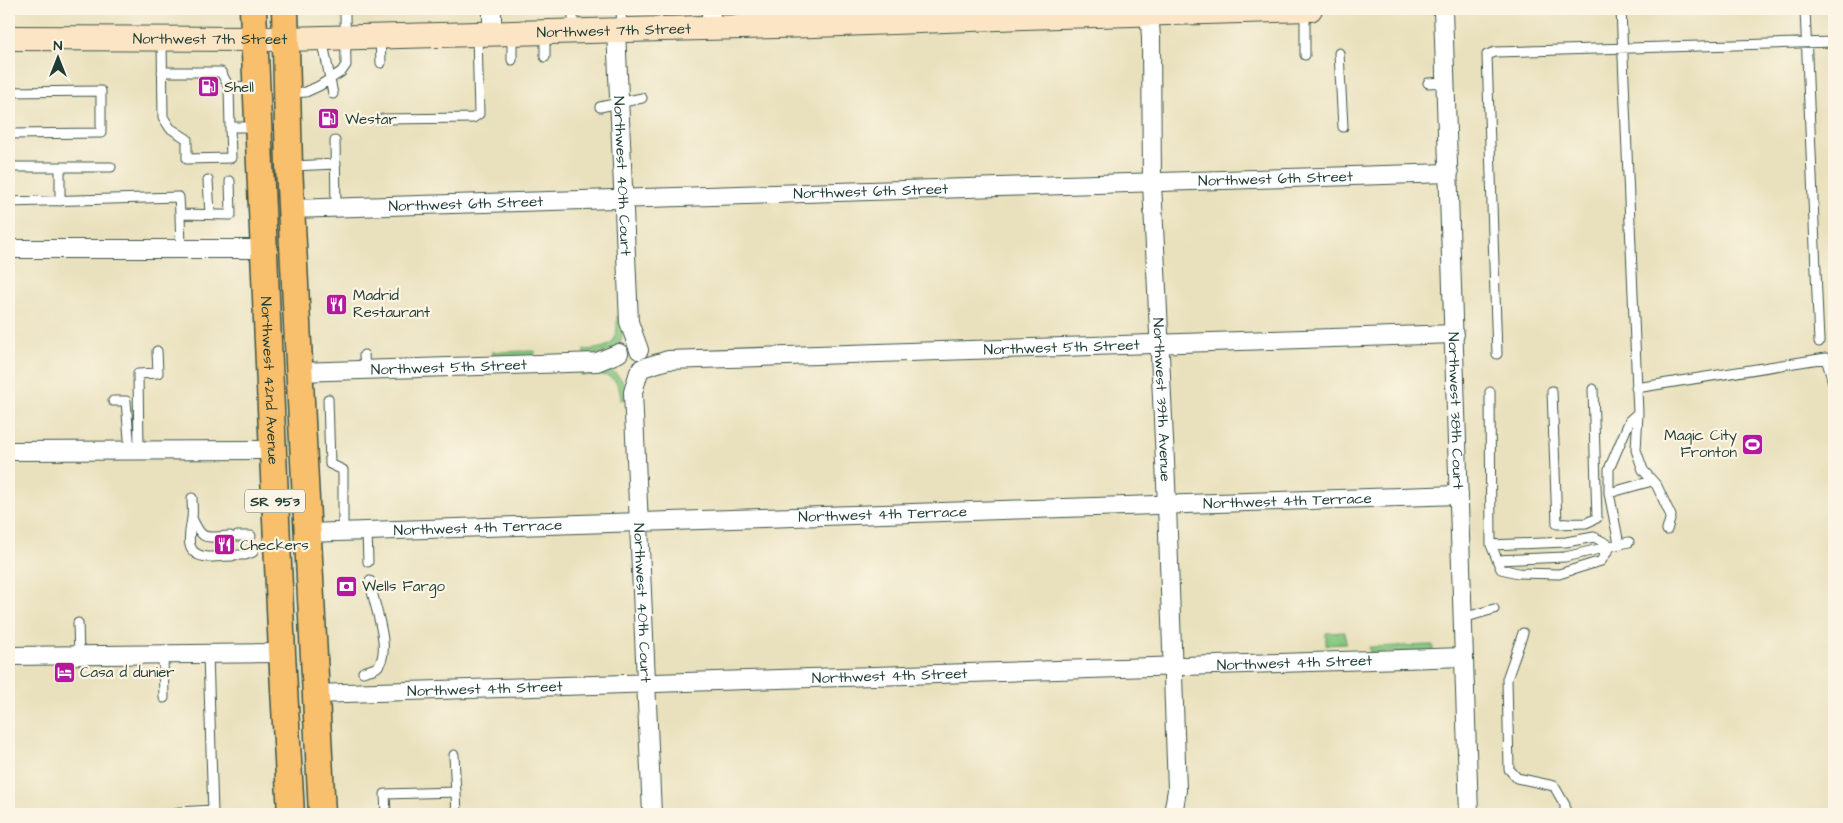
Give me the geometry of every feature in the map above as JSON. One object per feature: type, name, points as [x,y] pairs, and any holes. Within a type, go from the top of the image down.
[{"type":"main road","name":"Northwest 42nd Avenue","points":[[254,9],[282,653],[291,814]]},
{"type":"main road","name":"Northwest 42nd Avenue","points":[[285,9],[289,166],[322,814]]},
{"type":"main road","name":"Northwest 7th Street","points":[[9,38],[254,40],[285,39],[337,30],[380,37],[545,33],[573,20],[619,23],[711,18],[815,21],[930,15],[1310,9]]},
{"type":"main road","points":[[267,318],[282,354],[289,364],[300,372]]},
{"type":"main road","points":[[273,450],[286,457],[293,468],[306,506]]},
{"type":"street","points":[[492,9],[494,34]]},
{"type":"street","name":"Northwest 38th Court","points":[[1443,9],[1437,82],[1449,173],[1469,814]]},
{"type":"street","name":"Northwest 39th Avenue","points":[[1149,11],[1151,38],[1152,183],[1167,505],[1177,790],[1183,814]]},
{"type":"street","name":"Northwest 40th Court","points":[[619,23],[618,103],[652,814]]},
{"type":"street","name":"Northwest 6th Street","points":[[292,209],[1449,173]]},
{"type":"street","points":[[9,248],[264,249]]},
{"type":"street","name":"Northwest 5th Street","points":[[300,372],[365,362],[597,362],[1455,334]]},
{"type":"street","points":[[9,452],[273,450]]},
{"type":"street","name":"Northwest 4th Terrace","points":[[308,533],[1459,495]]},
{"type":"street","points":[[9,656],[282,653]]},
{"type":"street","name":"Northwest 4th Street","points":[[316,694],[1464,657]]},
{"type":"street","name":"Northwest 39th Avenue","points":[[1173,814],[1177,790]]},
{"type":"lane","points":[[1305,55],[1306,9]]},
{"type":"lane","points":[[1621,9],[1638,413],[1636,450],[1643,470],[1657,486],[1671,516],[1667,530]]},
{"type":"lane","points":[[1805,9],[1820,342]]},
{"type":"lane","points":[[333,94],[330,79],[337,30]]},
{"type":"lane","points":[[288,93],[306,92],[320,86],[340,72],[346,65],[337,30]]},
{"type":"lane","points":[[545,33],[545,57]]},
{"type":"lane","points":[[494,34],[512,60]]},
{"type":"lane","points":[[382,119],[472,118],[479,114],[494,34]]},
{"type":"lane","points":[[380,37],[381,63]]},
{"type":"lane","points":[[162,39],[162,72],[163,117],[170,128],[187,139],[188,159],[231,158],[229,87],[221,72],[162,72]]},
{"type":"lane","points":[[1497,354],[1487,55],[1495,52],[1834,42]]},
{"type":"lane","points":[[1339,53],[1343,127]]},
{"type":"lane","points":[[229,87],[257,86]]},
{"type":"lane","points":[[9,92],[101,91],[101,133],[9,134]]},
{"type":"lane","points":[[600,107],[642,98]]},
{"type":"lane","points":[[230,127],[258,127]]},
{"type":"lane","points":[[335,140],[336,208]]},
{"type":"lane","points":[[289,166],[336,164]]},
{"type":"lane","points":[[9,167],[111,167]]},
{"type":"lane","points":[[60,167],[60,201]]},
{"type":"lane","points":[[208,180],[210,214]]},
{"type":"lane","points":[[180,214],[231,215],[230,181]]},
{"type":"lane","points":[[9,202],[179,197],[180,248]]},
{"type":"lane","points":[[134,451],[138,374],[158,373],[157,351]]},
{"type":"lane","points":[[1636,388],[1826,358],[1834,386]]},
{"type":"lane","points":[[1552,391],[1557,524],[1586,523],[1597,518],[1593,389]]},
{"type":"lane","points":[[1490,392],[1491,545],[1501,569],[1518,573],[1558,574],[1601,561],[1615,545],[1609,493],[1609,469],[1615,450],[1630,420],[1638,413]]},
{"type":"lane","points":[[328,400],[330,464],[343,470],[343,532]]},
{"type":"lane","points":[[113,401],[126,401],[134,451]]},
{"type":"lane","points":[[1609,493],[1652,481]]},
{"type":"lane","points":[[192,498],[192,517],[188,533],[192,548],[198,555],[207,557],[235,556],[253,552]]},
{"type":"lane","points":[[192,517],[200,534],[204,536],[251,536]]},
{"type":"lane","points":[[367,532],[368,562]]},
{"type":"lane","points":[[1491,545],[1566,542],[1594,537],[1615,545]]},
{"type":"lane","points":[[1497,560],[1565,557],[1629,542]]},
{"type":"lane","points":[[363,672],[378,665],[382,650],[381,626],[370,581]]},
{"type":"lane","points":[[1463,618],[1494,609]]},
{"type":"lane","points":[[78,623],[79,655]]},
{"type":"lane","points":[[1524,632],[1508,679],[1509,769],[1517,778],[1554,786],[1565,805],[1565,814]]},
{"type":"lane","points":[[179,812],[213,812],[208,654]]},
{"type":"lane","points":[[163,655],[164,698]]},
{"type":"lane","points":[[454,755],[457,814]]},
{"type":"lane","points":[[386,814],[386,794],[456,792]]},
{"type":"green space","points":[[617,316],[623,316],[623,328],[622,337],[616,347],[603,353],[584,357],[584,350],[601,348],[611,343],[616,333]]},
{"type":"green space","points":[[535,351],[532,358],[495,359],[492,352]]},
{"type":"green space","points":[[607,369],[620,377],[626,389],[627,399],[621,400],[617,384],[608,377],[603,375],[581,375],[581,370]]},
{"type":"green space","points":[[1345,632],[1346,644],[1326,645],[1326,633]]},
{"type":"green space","points":[[1433,645],[1433,651],[1370,653],[1369,647]]},
{"type":"place","name":"Shell","points":[[208,87]]},
{"type":"place","name":"Westar","points":[[329,119]]},
{"type":"place","name":"Madrid Restaurant","points":[[337,304]]},
{"type":"place","name":"Magic City Fronton","points":[[1753,444]]},
{"type":"place","name":"Checkers","points":[[224,545]]},
{"type":"place","name":"Wells Fargo","points":[[346,586]]},
{"type":"place","name":"Casa d dunier","points":[[64,672]]}]
